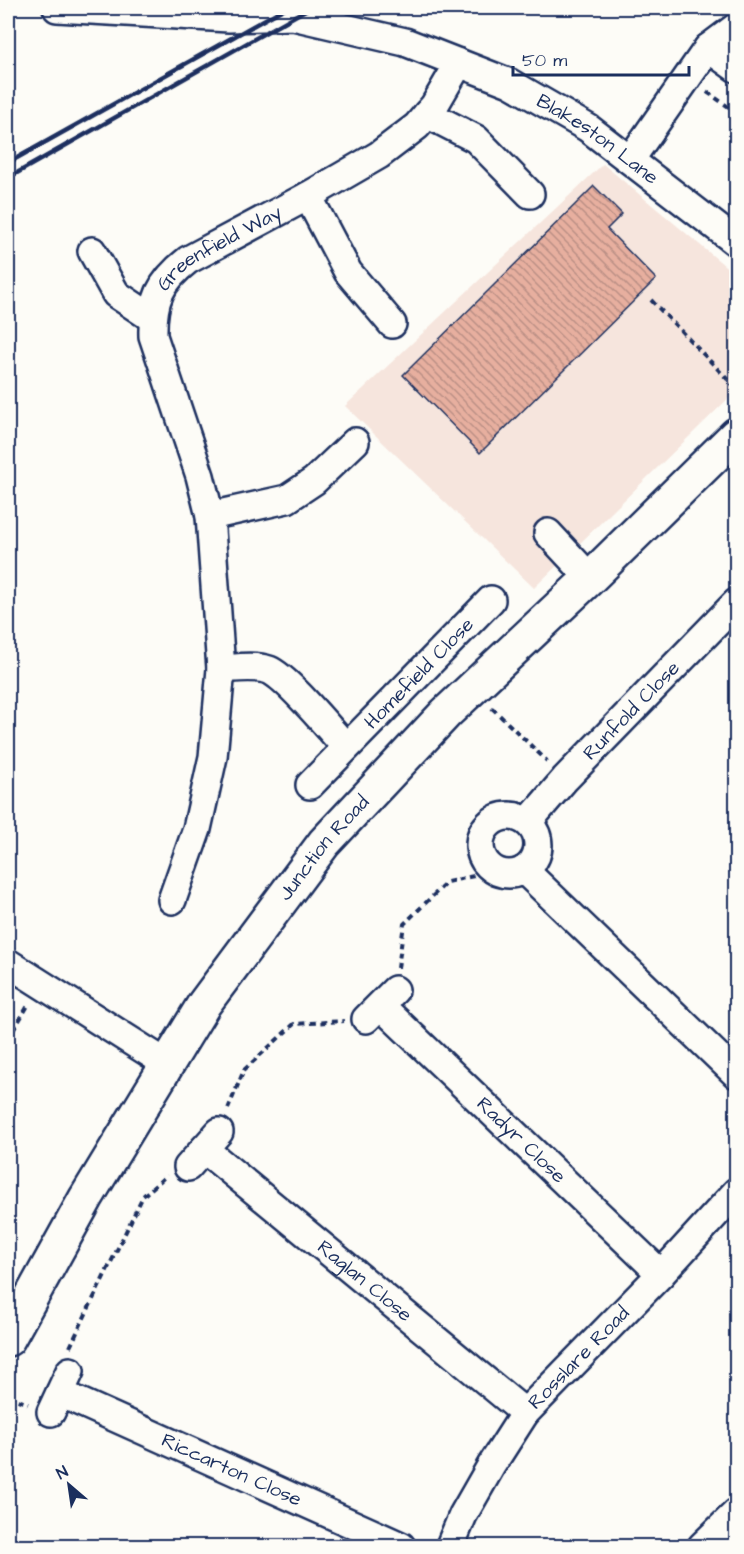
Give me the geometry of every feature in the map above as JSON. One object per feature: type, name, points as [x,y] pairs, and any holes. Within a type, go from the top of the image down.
[{"type":"main road","name":"Junction Road","points":[[8,1339],[86,1198],[204,1004],[324,843],[446,713],[590,578],[736,435]]},
{"type":"street","name":"Blakeston Lane","points":[[57,8],[198,11],[229,18],[293,16],[405,42],[510,83],[588,128],[736,242]]},
{"type":"street","points":[[630,160],[708,48],[736,27]]},
{"type":"street","points":[[708,48],[736,68]]},
{"type":"street","name":"Greenfield Way","points":[[172,900],[197,829],[213,758],[221,669],[210,516],[200,476],[153,336],[152,318],[155,302],[162,286],[175,270],[188,260],[379,155],[417,126],[434,106],[459,63]]},
{"type":"street","points":[[427,114],[476,140],[530,194]]},
{"type":"street","points":[[308,196],[348,272],[392,324]]},
{"type":"street","points":[[92,251],[116,294],[152,318]]},
{"type":"street","points":[[210,516],[287,499],[314,481],[355,442]]},
{"type":"street","points":[[548,533],[590,578]]},
{"type":"street","name":"Homefield Close","points":[[310,785],[491,600]]},
{"type":"street","name":"Runfold Close","points":[[528,822],[566,779],[736,603]]},
{"type":"street","points":[[221,669],[268,670],[281,678],[346,747]]},
{"type":"street","points":[[501,816],[517,816],[528,822],[536,833],[538,845],[535,859],[524,870],[508,874],[496,871],[486,864],[480,850],[481,836],[489,823],[501,816]]},
{"type":"street","points":[[524,870],[736,1074]]},
{"type":"street","points":[[8,963],[167,1064]]},
{"type":"street","name":"Radyr Close","points":[[381,1005],[661,1274]]},
{"type":"street","name":"Raglan Close","points":[[204,1149],[525,1413]]},
{"type":"street","name":"Rosslare Road","points":[[450,1546],[474,1495],[525,1413],[732,1205]]},
{"type":"street","name":"Riccarton Close","points":[[60,1392],[401,1546]]},
{"type":"street","points":[[702,1546],[736,1512]]},
{"type":"path","points":[[687,78],[736,112]]},
{"type":"path","points":[[651,300],[736,388]]},
{"type":"path","points":[[60,1392],[61,1365],[143,1196],[181,1162],[204,1149],[244,1070],[294,1024],[381,1005],[404,924],[447,882],[496,871]]},
{"type":"path","points":[[8,1039],[34,997]]},
{"type":"path","points":[[8,1369],[11,1371],[8,1379]]},
{"type":"shaded area","points":[[603,164],[736,275],[736,391],[534,588],[345,406]]},
{"type":"building","points":[[594,186],[622,214],[607,229],[656,279],[480,453],[403,375]]},
{"type":"railway","points":[[8,163],[285,8]]},
{"type":"railway","points":[[8,178],[309,8]]}]
